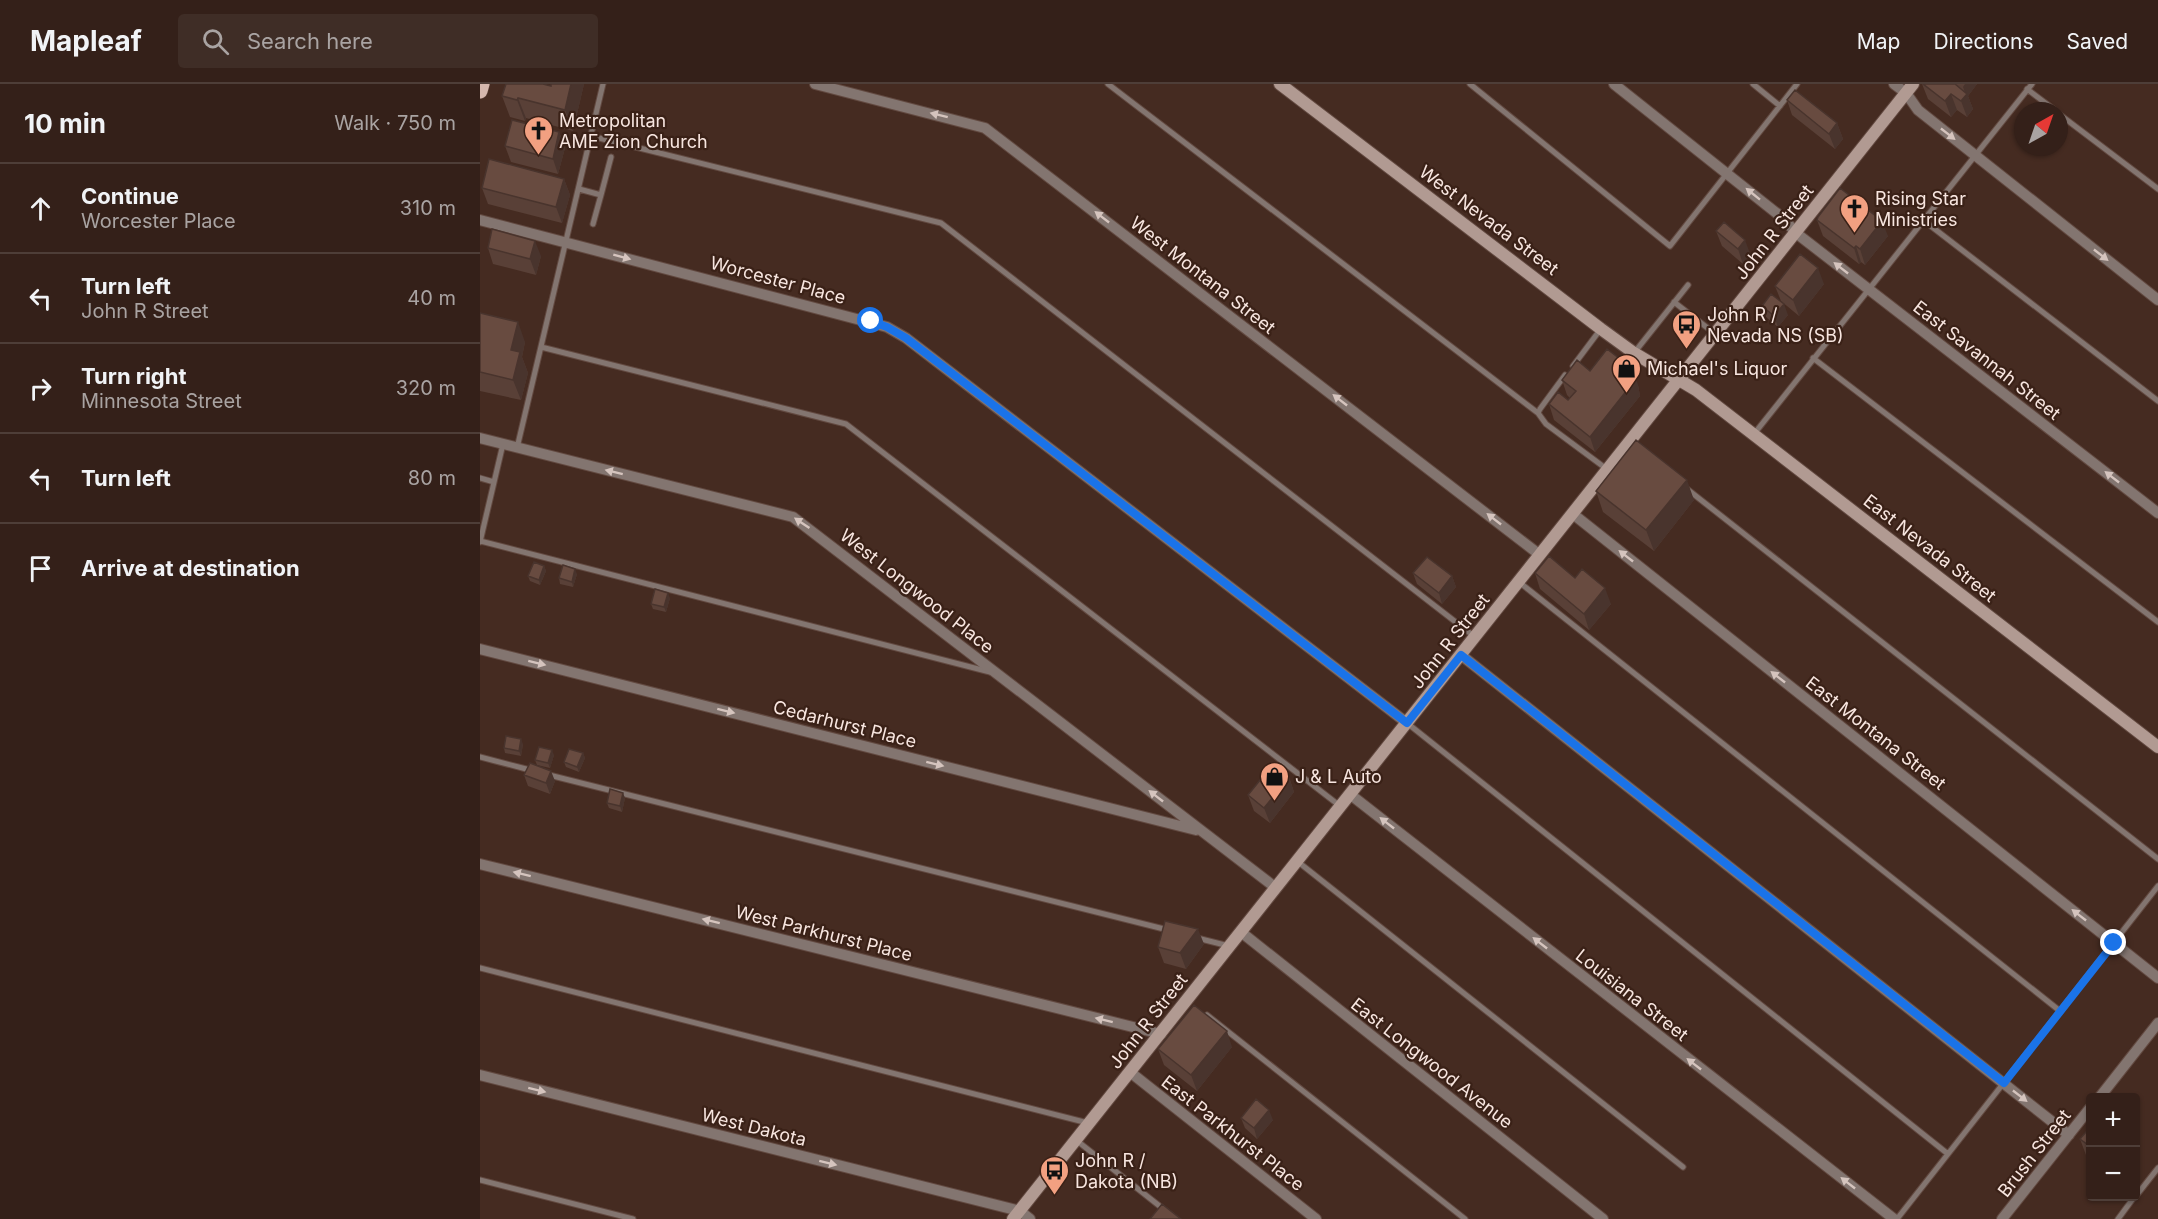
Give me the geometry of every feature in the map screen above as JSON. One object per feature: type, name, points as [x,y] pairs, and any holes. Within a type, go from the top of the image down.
[{"type":"main road","points":[[480,91],[482,84]]},
{"type":"main road","name":"West Nevada Street","points":[[1280,84],[1601,329],[1680,379]]},
{"type":"main road","name":"John R Street","points":[[1021,1216],[1089,1123],[1161,1034],[1191,1003],[1241,932],[1608,470],[1633,446],[1680,379],[1910,89]]},
{"type":"main road","name":"East Nevada Street","points":[[1680,379],[2158,747]]},
{"type":"street","name":"West Montana Street","points":[[814,84],[985,128],[1540,555]]},
{"type":"street","name":"East Savannah Street","points":[[1614,84],[1784,219],[1796,233],[2158,513]]},
{"type":"street","points":[[1894,84],[1910,89],[1918,110],[2158,300]]},
{"type":"street","name":"Worcester Place","points":[[480,220],[887,327],[924,352],[1407,723]]},
{"type":"street","name":"West Longwood Place","points":[[480,438],[793,518],[1276,888]]},
{"type":"street","name":"East Montana Street","points":[[1573,514],[2158,978]]},
{"type":"street","name":"Cedarhurst Place","points":[[480,649],[1203,831]]},
{"type":"street","points":[[1461,655],[2069,1135]]},
{"type":"street","name":"Louisiana Street","points":[[1351,795],[1896,1219]]},
{"type":"street","name":"West Parkhurst Place","points":[[480,864],[1161,1034]]},
{"type":"street","name":"East Longwood Avenue","points":[[1241,932],[1603,1219]]},
{"type":"street","points":[[2103,1093],[2158,1023]]},
{"type":"street","name":"East Parkhurst Place","points":[[1130,1072],[1316,1219]]},
{"type":"street","name":"West Dakota","points":[[480,1075],[1021,1216]]},
{"type":"street","name":"Brush Street","points":[[2002,1219],[2086,1114]]},
{"type":"lane","points":[[517,448],[603,84]]},
{"type":"lane","points":[[1108,84],[1538,413],[1546,424],[1608,470]]},
{"type":"lane","points":[[1470,84],[1670,246],[1797,84]]},
{"type":"lane","points":[[1753,84],[1780,106]]},
{"type":"lane","points":[[1754,434],[2029,87],[2046,102]]},
{"type":"lane","points":[[2068,120],[2158,189]]},
{"type":"lane","points":[[591,136],[941,223],[1475,637]]},
{"type":"lane","points":[[593,224],[611,157]]},
{"type":"lane","points":[[579,189],[600,195]]},
{"type":"lane","points":[[1923,220],[2158,401]]},
{"type":"lane","points":[[1634,352],[1688,285]]},
{"type":"lane","points":[[1674,302],[1715,334]]},
{"type":"lane","points":[[1538,413],[1601,329]]},
{"type":"lane","points":[[541,347],[846,424],[1341,807]]},
{"type":"lane","points":[[1814,358],[2158,622]]},
{"type":"lane","points":[[503,444],[480,542],[998,674]]},
{"type":"lane","points":[[480,478],[494,482]]},
{"type":"lane","points":[[1682,484],[2158,860]]},
{"type":"lane","points":[[1519,582],[2060,1011]]},
{"type":"lane","points":[[1407,723],[1948,1154]]},
{"type":"lane","points":[[480,757],[1175,932]]},
{"type":"lane","points":[[1298,861],[1683,1167]]},
{"type":"lane","points":[[1896,1219],[2158,886]]},
{"type":"lane","points":[[1187,935],[1230,946]]},
{"type":"lane","points":[[480,968],[1089,1123]]},
{"type":"lane","points":[[1203,1012],[1465,1219]]},
{"type":"lane","points":[[1076,1140],[1176,1219]]},
{"type":"lane","points":[[2140,1190],[2158,1168]]},
{"type":"lane","points":[[480,1180],[633,1219]]},
{"type":"lane","points":[[2118,1219],[2131,1201]]},
{"type":"building","points":[[506,84],[551,86],[551,84],[571,84],[565,110],[502,96]]},
{"type":"building","points":[[1923,84],[1955,84],[1967,94],[1961,101],[1951,94],[1945,101]]},
{"type":"building","points":[[1795,90],[1837,123],[1829,134],[1787,100]]},
{"type":"building","points":[[512,120],[559,132],[553,159],[505,146]]},
{"type":"building","points":[[489,159],[564,179],[556,207],[482,188]]},
{"type":"building","points":[[1840,188],[1882,221],[1860,249],[1856,246],[1854,248],[1817,220]]},
{"type":"building","points":[[1724,222],[1745,240],[1738,249],[1716,231]]},
{"type":"building","points":[[492,229],[535,241],[530,259],[488,248]]},
{"type":"building","points":[[1800,254],[1818,268],[1793,300],[1775,286]]},
{"type":"building","points":[[1771,294],[1784,304],[1774,316],[1762,306]]},
{"type":"building","points":[[480,313],[518,322],[511,350],[520,352],[513,380],[480,372]]},
{"type":"building","points":[[1607,349],[1633,369],[1635,380],[1590,437],[1549,404],[1558,392],[1568,400],[1576,391],[1562,380],[1577,360],[1590,371]]},
{"type":"building","points":[[1636,440],[1687,480],[1646,530],[1596,491]]},
{"type":"building","points":[[1549,556],[1575,578],[1582,569],[1605,588],[1584,614],[1535,573]]},
{"type":"building","points":[[1427,557],[1452,576],[1439,593],[1413,573]]},
{"type":"building","points":[[534,562],[544,566],[539,580],[528,576]]},
{"type":"building","points":[[563,565],[575,569],[572,582],[559,578]]},
{"type":"building","points":[[655,589],[668,593],[664,607],[651,604]]},
{"type":"building","points":[[506,736],[521,739],[519,751],[504,748]]},
{"type":"building","points":[[539,747],[552,750],[548,763],[535,760]]},
{"type":"building","points":[[569,749],[583,753],[577,767],[564,762]]},
{"type":"building","points":[[530,763],[551,771],[546,783],[524,775]]},
{"type":"building","points":[[1273,764],[1289,777],[1264,808],[1248,795]]},
{"type":"building","points":[[610,789],[623,793],[620,806],[607,803]]},
{"type":"building","points":[[1165,921],[1198,929],[1180,953],[1158,947]]},
{"type":"building","points":[[1194,1005],[1227,1031],[1191,1075],[1158,1049]]},
{"type":"building","points":[[1256,1099],[1269,1110],[1254,1128],[1241,1118]]},
{"type":"building","points":[[2086,1132],[2086,1143],[2080,1139]]},
{"type":"building","points":[[1162,1204],[1181,1219],[1150,1219]]},
{"type":"place","name":"Metropolitan AME Zion Church","points":[[538,156]]},
{"type":"place","name":"Rising Star Ministries","points":[[1854,234]]},
{"type":"place","name":"John R / Nevada NS (SB)","points":[[1686,350]]},
{"type":"place","name":"Michael's Liquor","points":[[1626,394]]},
{"type":"place","name":"J & L Auto","points":[[1274,802]]},
{"type":"place","name":"John R / Dakota (NB)","points":[[1054,1196]]},
{"type":"route","points":[[871,321],[906,338],[1407,723],[1461,655],[2004,1083],[2114,943]]}]
